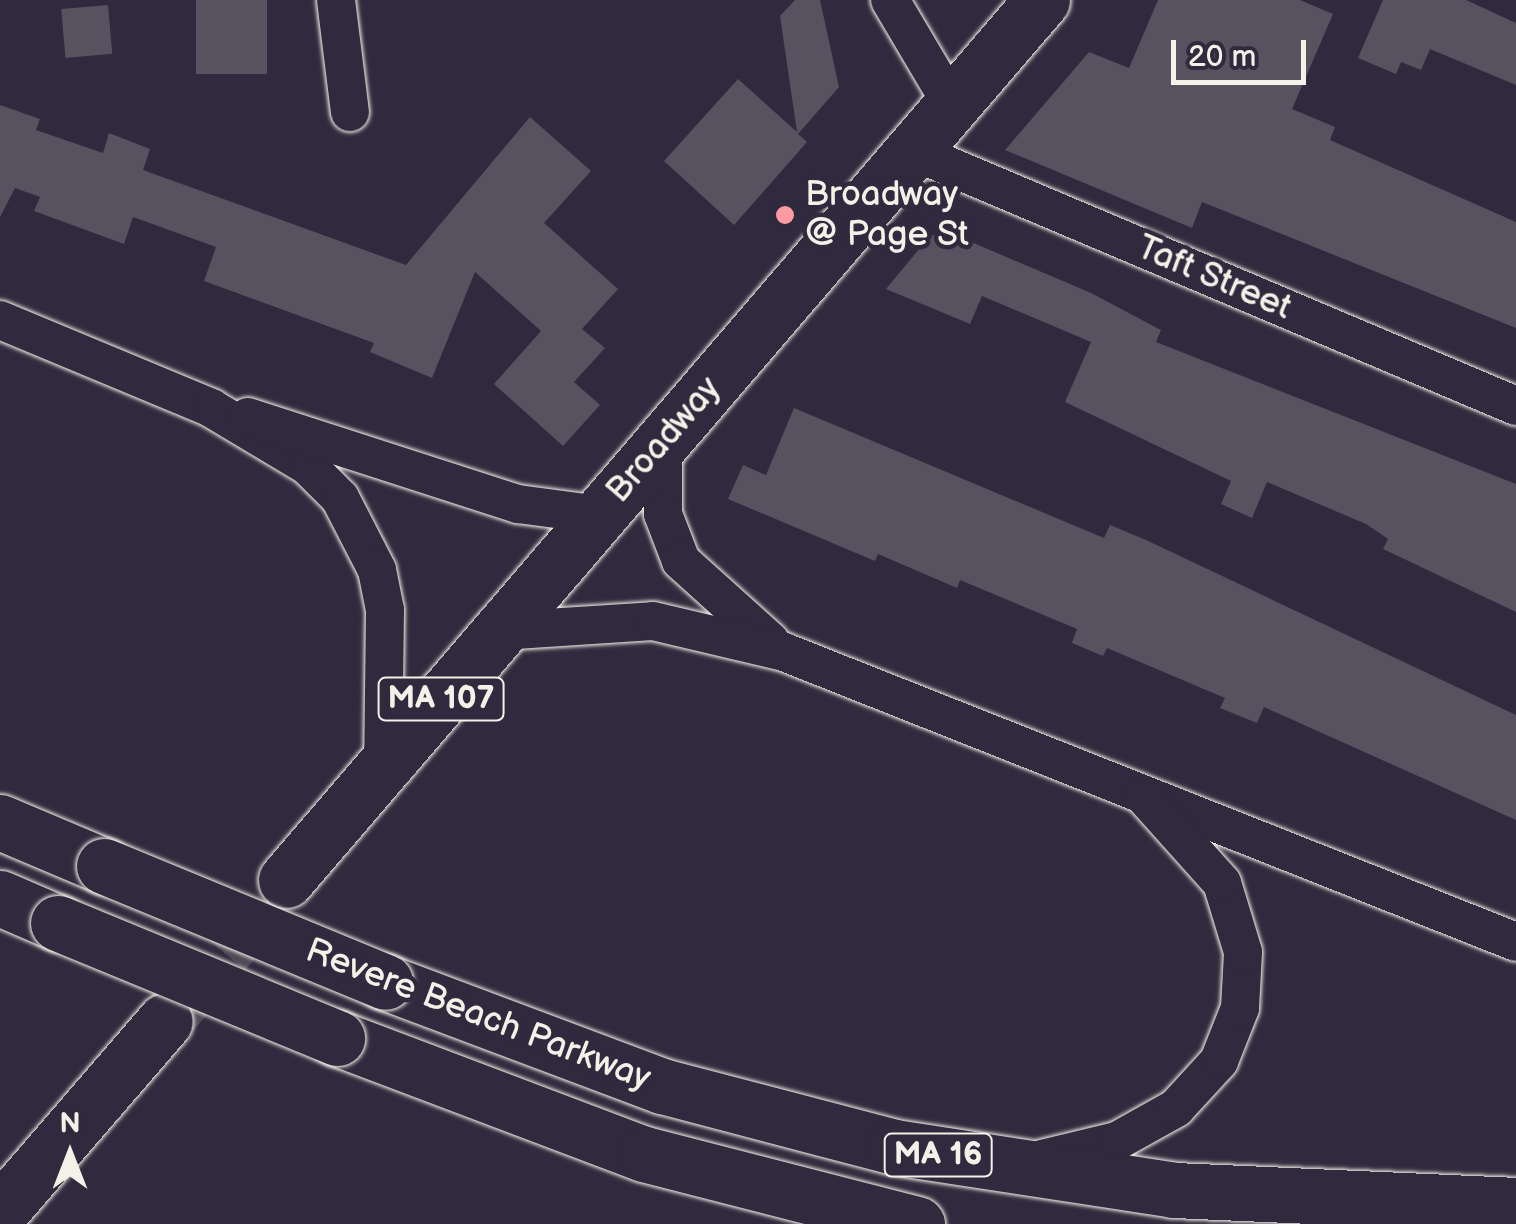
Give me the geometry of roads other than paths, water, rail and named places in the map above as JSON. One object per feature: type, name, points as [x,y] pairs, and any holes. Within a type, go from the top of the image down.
[{"type":"main road","name":"Broadway","points":[[286,880],[1042,0]]},
{"type":"main road","name":"Revere Beach Parkway","points":[[0,822],[386,982],[676,1090],[972,1162],[1215,1194],[1516,1205]]},
{"type":"main road","name":"Revere Beach Parkway","points":[[0,898],[337,1038],[644,1154],[917,1224]]},
{"type":"main road","points":[[0,1212],[164,1021]]},
{"type":"street","points":[[336,0],[350,112]]},
{"type":"street","points":[[890,0],[952,105]]},
{"type":"street","name":"Taft Street","points":[[913,151],[1516,406]]},
{"type":"street","points":[[0,320],[211,408],[308,466],[362,535],[388,632],[383,767]]},
{"type":"street","points":[[211,408],[327,435],[518,504],[600,515]]},
{"type":"street","name":"Revere Beach Parkway","points":[[663,441],[663,514],[681,560],[784,652]]},
{"type":"street","name":"Revere Beach Parkway","points":[[500,631],[653,621],[784,652],[1130,782],[1516,942]]},
{"type":"street","name":"Revere Beach Parkway","points":[[972,1162],[1055,1158],[1128,1136],[1193,1095],[1228,1043],[1243,988],[1236,916],[1214,867],[1130,782]]},
{"type":"tunnel","points":[[170,1015],[277,890]]},
{"type":"place","name":"Broadway @ Page St","points":[[785,215]]}]
